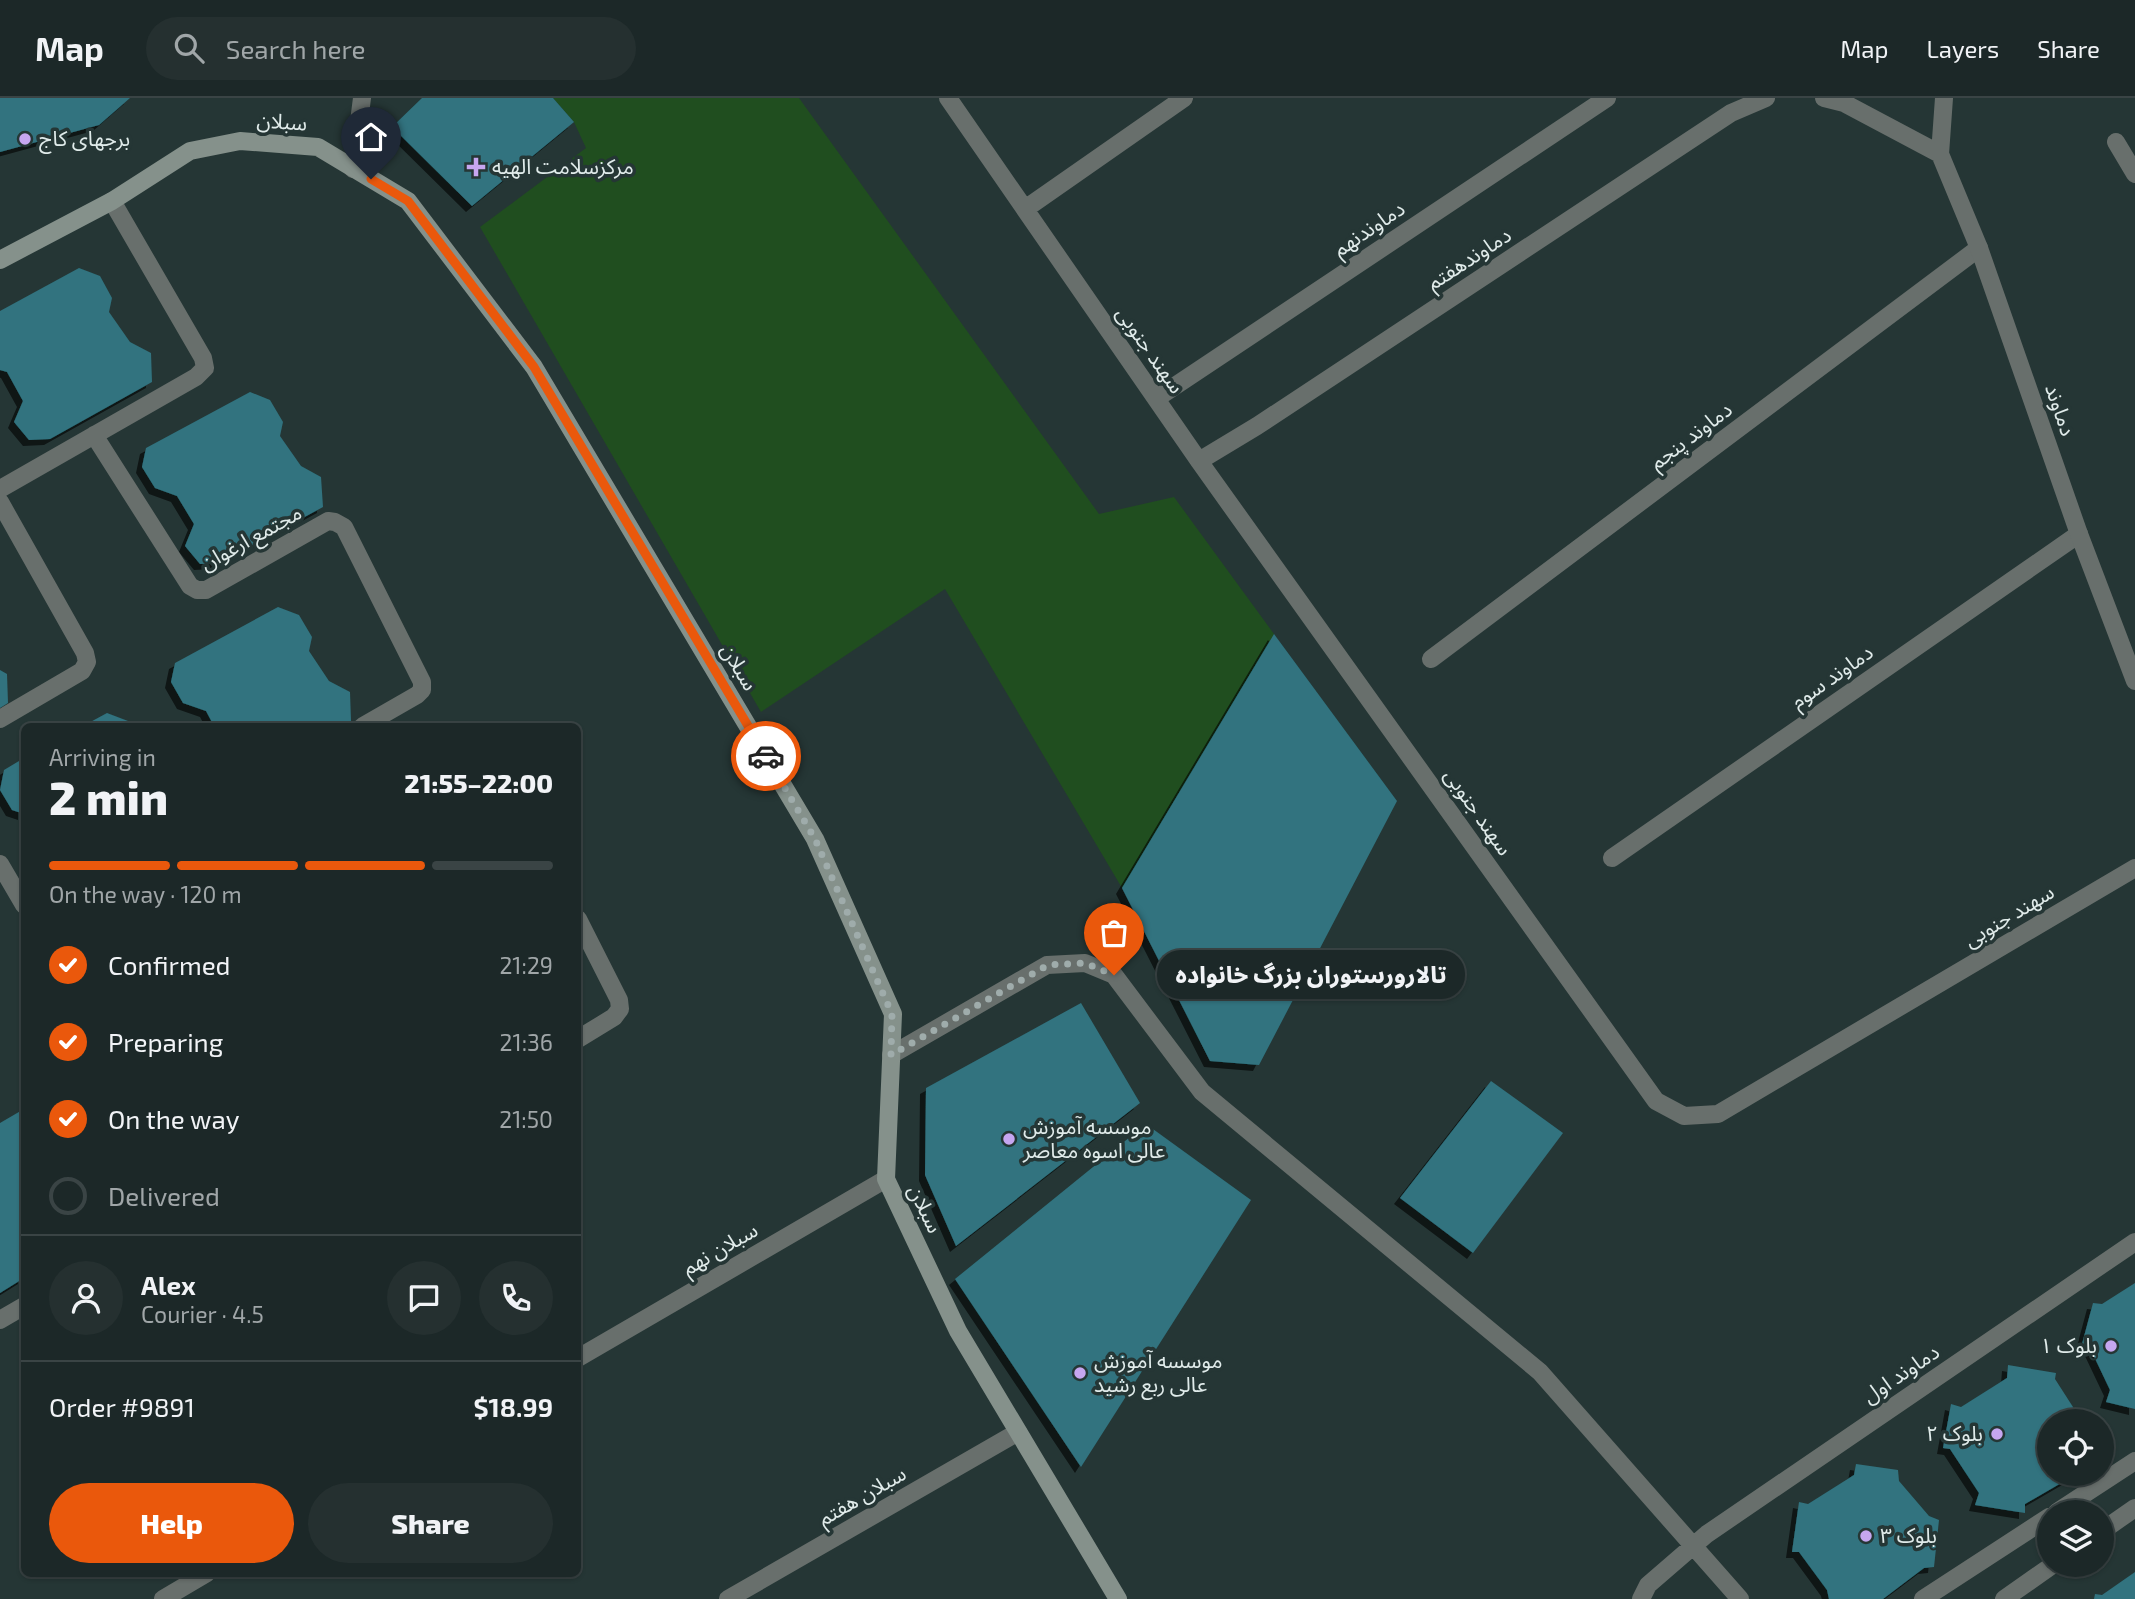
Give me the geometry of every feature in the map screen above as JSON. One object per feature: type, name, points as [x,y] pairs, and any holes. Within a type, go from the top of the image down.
[{"type":"street","points":[[353,169],[362,98]]},
{"type":"street","name":"سهند جنوبی","points":[[948,98],[1199,461],[1656,1101],[1684,1116],[1718,1114],[2135,868]]},
{"type":"street","points":[[1025,209],[1184,98]]},
{"type":"street","name":"دماوندنهم","points":[[1157,398],[1607,98]]},
{"type":"street","name":"دماوندهفتم","points":[[1199,461],[1731,113],[1766,98]]},
{"type":"street","points":[[1824,98],[1844,103],[1940,154],[1944,98]]},
{"type":"street","name":"سبلان","points":[[0,260],[112,201],[190,151],[240,141],[318,147],[408,201],[534,367],[815,839],[892,1014],[886,1179],[958,1331],[1118,1599]]},
{"type":"street","points":[[2116,142],[2135,174]]},
{"type":"street","name":"دماوند","points":[[1940,154],[1979,248],[2079,534],[2135,681]]},
{"type":"street","points":[[0,489],[196,377],[205,368],[203,358],[112,201]]},
{"type":"street","name":"دماوند پنجم","points":[[1431,659],[1979,248]]},
{"type":"street","name":"مجتمع ارغوان","points":[[94,435],[190,586],[197,590],[206,590],[328,522],[344,527],[422,682],[422,690],[417,695],[368,723]]},
{"type":"street","points":[[0,502],[85,653],[87,662],[82,671],[0,719]]},
{"type":"street","name":"دماوند سوم","points":[[1612,858],[2079,534]]},
{"type":"street","points":[[0,864],[21,900]]},
{"type":"street","points":[[581,925],[619,1000],[620,1009],[614,1017],[581,1037]]},
{"type":"street","points":[[891,1055],[1048,965],[1085,963],[1114,975],[1202,1092],[1540,1372],[1740,1599]]},
{"type":"street","name":"سبلان نهم","points":[[581,1356],[886,1179]]},
{"type":"street","name":"دماوند اول","points":[[1641,1599],[1648,1585],[1729,1519],[2135,1242]]},
{"type":"street","points":[[0,1320],[21,1308]]},
{"type":"street","name":"سبلان هفتم","points":[[728,1599],[1018,1432]]},
{"type":"street","points":[[2075,1500],[2135,1461]]},
{"type":"street","points":[[2114,1523],[2135,1508]]},
{"type":"street","points":[[1923,1599],[2037,1525]]},
{"type":"street","points":[[2004,1599],[2037,1576]]},
{"type":"street","points":[[163,1599],[200,1577]]},
{"type":"green space","points":[[553,98],[799,98],[1099,514],[1174,497],[1274,634],[1122,888],[945,589],[761,712],[480,227],[586,148],[574,122]]},
{"type":"building","name":"برجهای کاج","points":[[0,98],[130,98],[99,125],[0,152]]},
{"type":"building","name":"مرکزسلامت الهیه","points":[[422,98],[553,98],[574,122],[472,206],[392,127]]},
{"type":"building","points":[[79,268],[100,276],[112,298],[109,312],[130,342],[151,353],[152,382],[50,439],[29,440],[14,422],[23,401],[7,372],[0,370],[0,311]]},
{"type":"building","points":[[250,392],[270,400],[283,422],[280,436],[301,466],[321,477],[323,507],[220,563],[200,564],[185,546],[194,524],[177,496],[155,488],[142,467],[146,448]]},
{"type":"building","points":[[278,607],[299,615],[312,637],[309,651],[329,681],[350,692],[351,721],[212,723],[206,711],[183,703],[171,682],[175,663]]},
{"type":"building","points":[[1274,634],[1397,801],[1259,1065],[1210,1061],[1122,888]]},
{"type":"building","points":[[0,670],[7,674],[8,703],[0,708]]},
{"type":"building","points":[[107,713],[129,723],[89,723]]},
{"type":"building","points":[[21,760],[21,813],[12,810],[0,790],[4,770]]},
{"type":"building","name":"موسسه آموزش عالی اسوه معاصر","points":[[1081,1003],[1140,1103],[956,1246],[925,1175],[926,1088]]},
{"type":"building","points":[[1491,1081],[1563,1133],[1473,1253],[1400,1198]]},
{"type":"building","points":[[21,1111],[21,1280],[0,1293],[0,1123]]},
{"type":"building","name":"موسسه آموزش عالی ربع رشید","points":[[1146,1124],[1251,1200],[1081,1467],[955,1279]]},
{"type":"building","name":"بلوک ۱","points":[[2135,1283],[2135,1409],[2106,1402],[2110,1390],[2090,1348],[2082,1344],[2093,1303],[2102,1304]]},
{"type":"building","name":"بلوک ۲","points":[[2008,1365],[2056,1373],[2055,1379],[2074,1409],[2037,1409],[2037,1486],[2056,1486],[2025,1504],[2025,1513],[1975,1505],[1979,1493],[1950,1449],[1943,1448],[1951,1404],[1961,1407],[2007,1378]]},
{"type":"building","name":"بلوک ۳","points":[[1856,1464],[1898,1470],[1899,1481],[1929,1516],[1939,1520],[1934,1567],[1924,1568],[1883,1599],[1829,1599],[1827,1590],[1799,1552],[1792,1552],[1799,1502],[1808,1504],[1854,1475]]},
{"type":"building","points":[[2135,1572],[2135,1599],[2094,1599],[2095,1594],[2102,1595]]},
{"type":"way so far","points":[[766,756],[815,839],[892,1014],[891,1055],[1048,965],[1085,963],[1114,975]]},
{"type":"place","name":"برجهای کاج","points":[[25,139]]},
{"type":"place","name":"مرکزسلامت الهیه","points":[[476,167]]},
{"type":"place","name":"تالارورستوران بزرگ خانواده","points":[[1114,975]]},
{"type":"place","name":"موسسه آموزش عالی اسوه معاصر","points":[[1009,1139]]},
{"type":"place","name":"بلوک ۱","points":[[2111,1346]]},
{"type":"place","name":"موسسه آموزش عالی ربع رشید","points":[[1080,1373]]},
{"type":"place","name":"بلوک ۲","points":[[1997,1434]]},
{"type":"place","name":"بلوک ۳","points":[[1866,1536]]},
{"type":"route","points":[[371,179],[408,201],[534,367],[766,756]]}]
